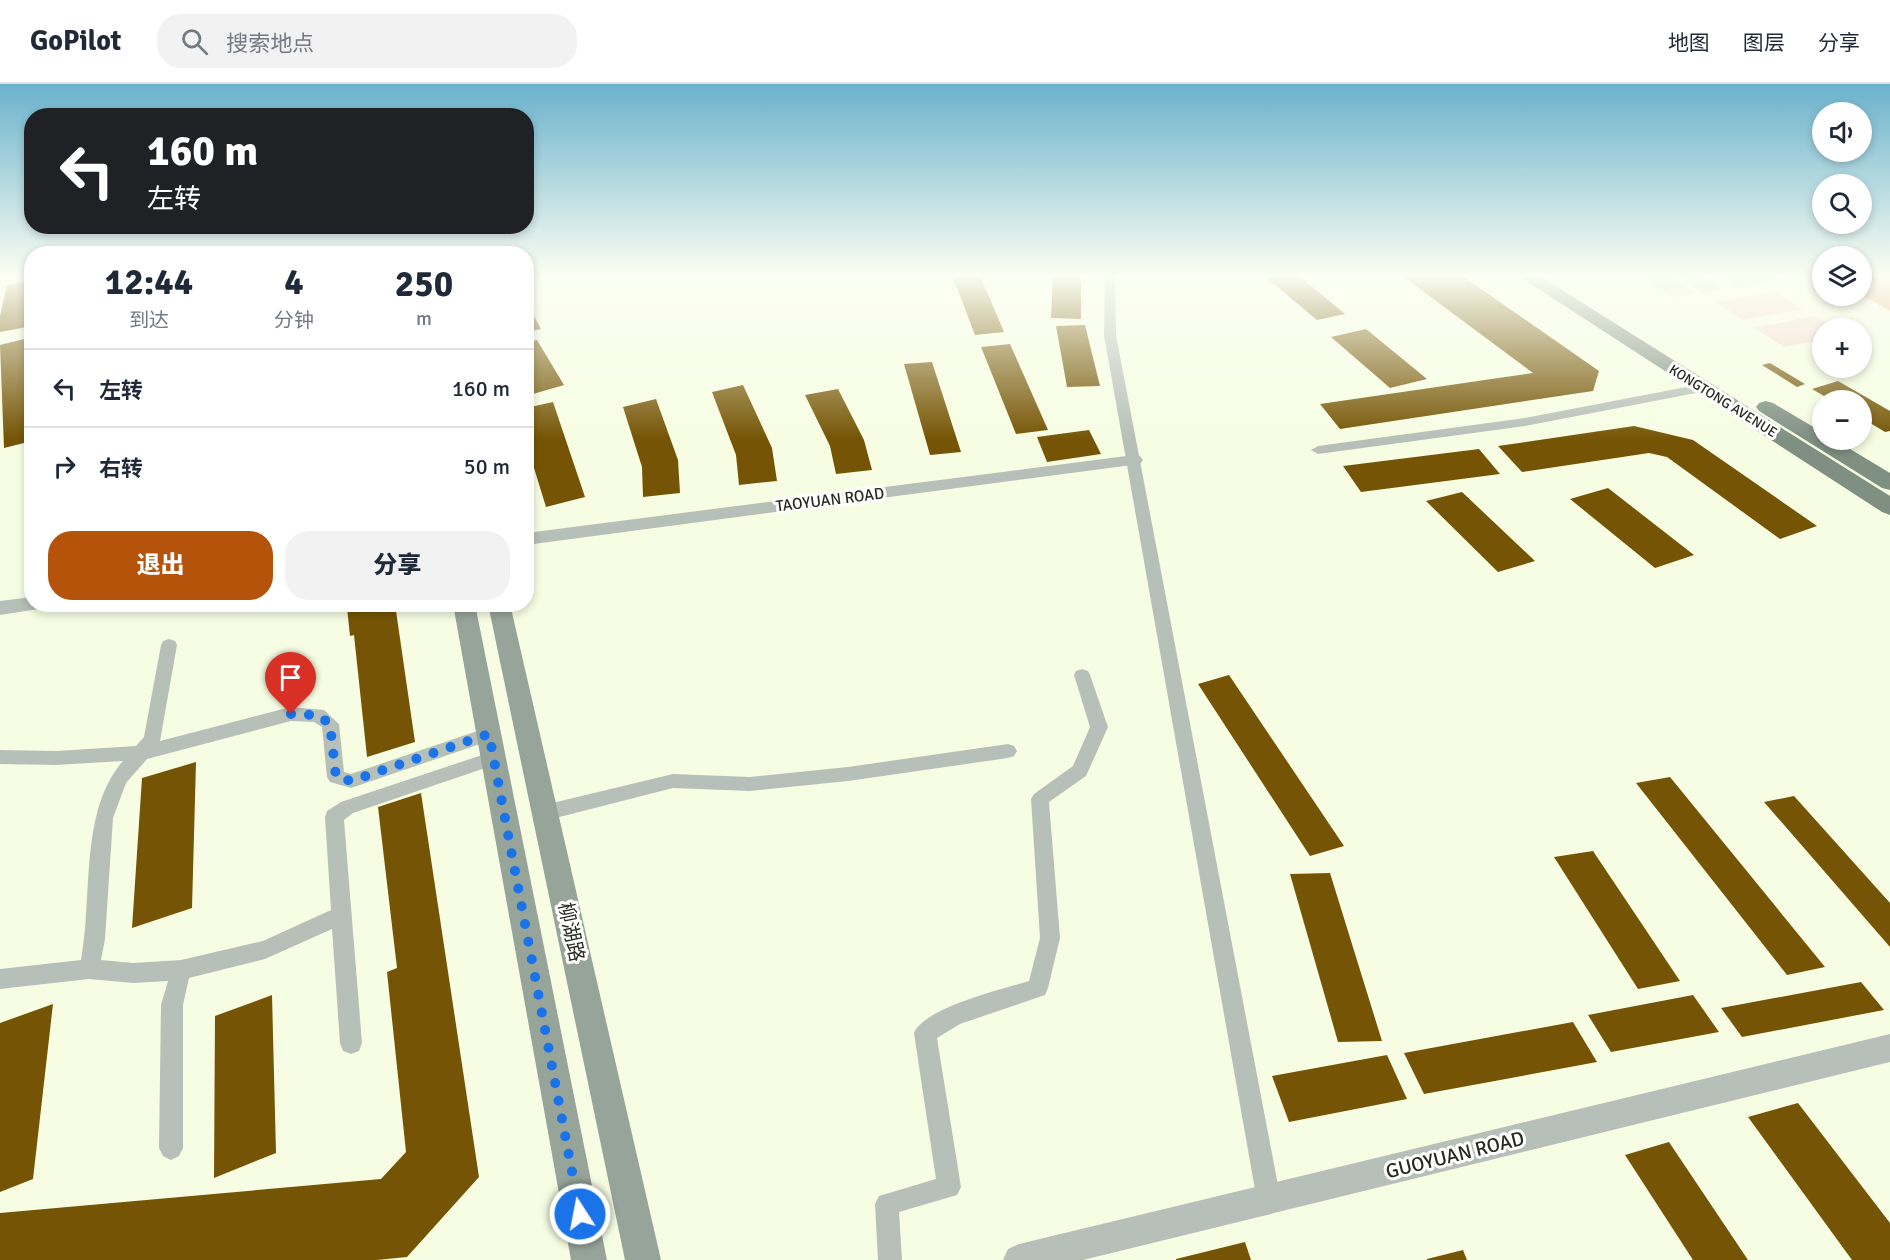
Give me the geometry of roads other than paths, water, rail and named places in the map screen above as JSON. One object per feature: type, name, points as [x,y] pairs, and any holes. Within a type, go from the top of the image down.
[{"type":"main road","name":"KONGTONG AVENUE","points":[[1612,330],[1890,507]]},
{"type":"main road","name":"KONGTONG AVENUE","points":[[1641,330],[1890,483]]},
{"type":"main road","points":[[466,612],[589,1260]]},
{"type":"main road","name":"柳湖路","points":[[501,612],[643,1260]]},
{"type":"street","points":[[1110,330],[1269,1201]]},
{"type":"street","points":[[1318,450],[1526,422],[1702,388]]},
{"type":"street","name":"TAOYUAN ROAD","points":[[534,538],[1134,460]]},
{"type":"street","points":[[0,608],[24,605]]},
{"type":"street","points":[[89,969],[95,939],[104,818],[118,779],[152,739],[169,645]]},
{"type":"street","points":[[890,1260],[887,1204],[950,1187],[925,1033],[954,1015],[1038,988],[1050,938],[1040,799],[1080,771],[1099,727],[1082,675]]},
{"type":"street","points":[[0,757],[56,758],[141,753],[291,714],[318,715],[330,724],[336,777],[351,781],[492,746]]},
{"type":"street","points":[[351,1043],[334,817],[347,807],[492,746]]},
{"type":"street","points":[[544,813],[673,781],[750,784],[848,774],[1008,751]]},
{"type":"street","points":[[0,979],[89,969],[133,973],[181,970],[265,950],[341,915]]},
{"type":"street","points":[[171,1148],[172,1005],[181,970]]},
{"type":"street","name":"GUOYUAN ROAD","points":[[1019,1260],[1890,1048]]}]
